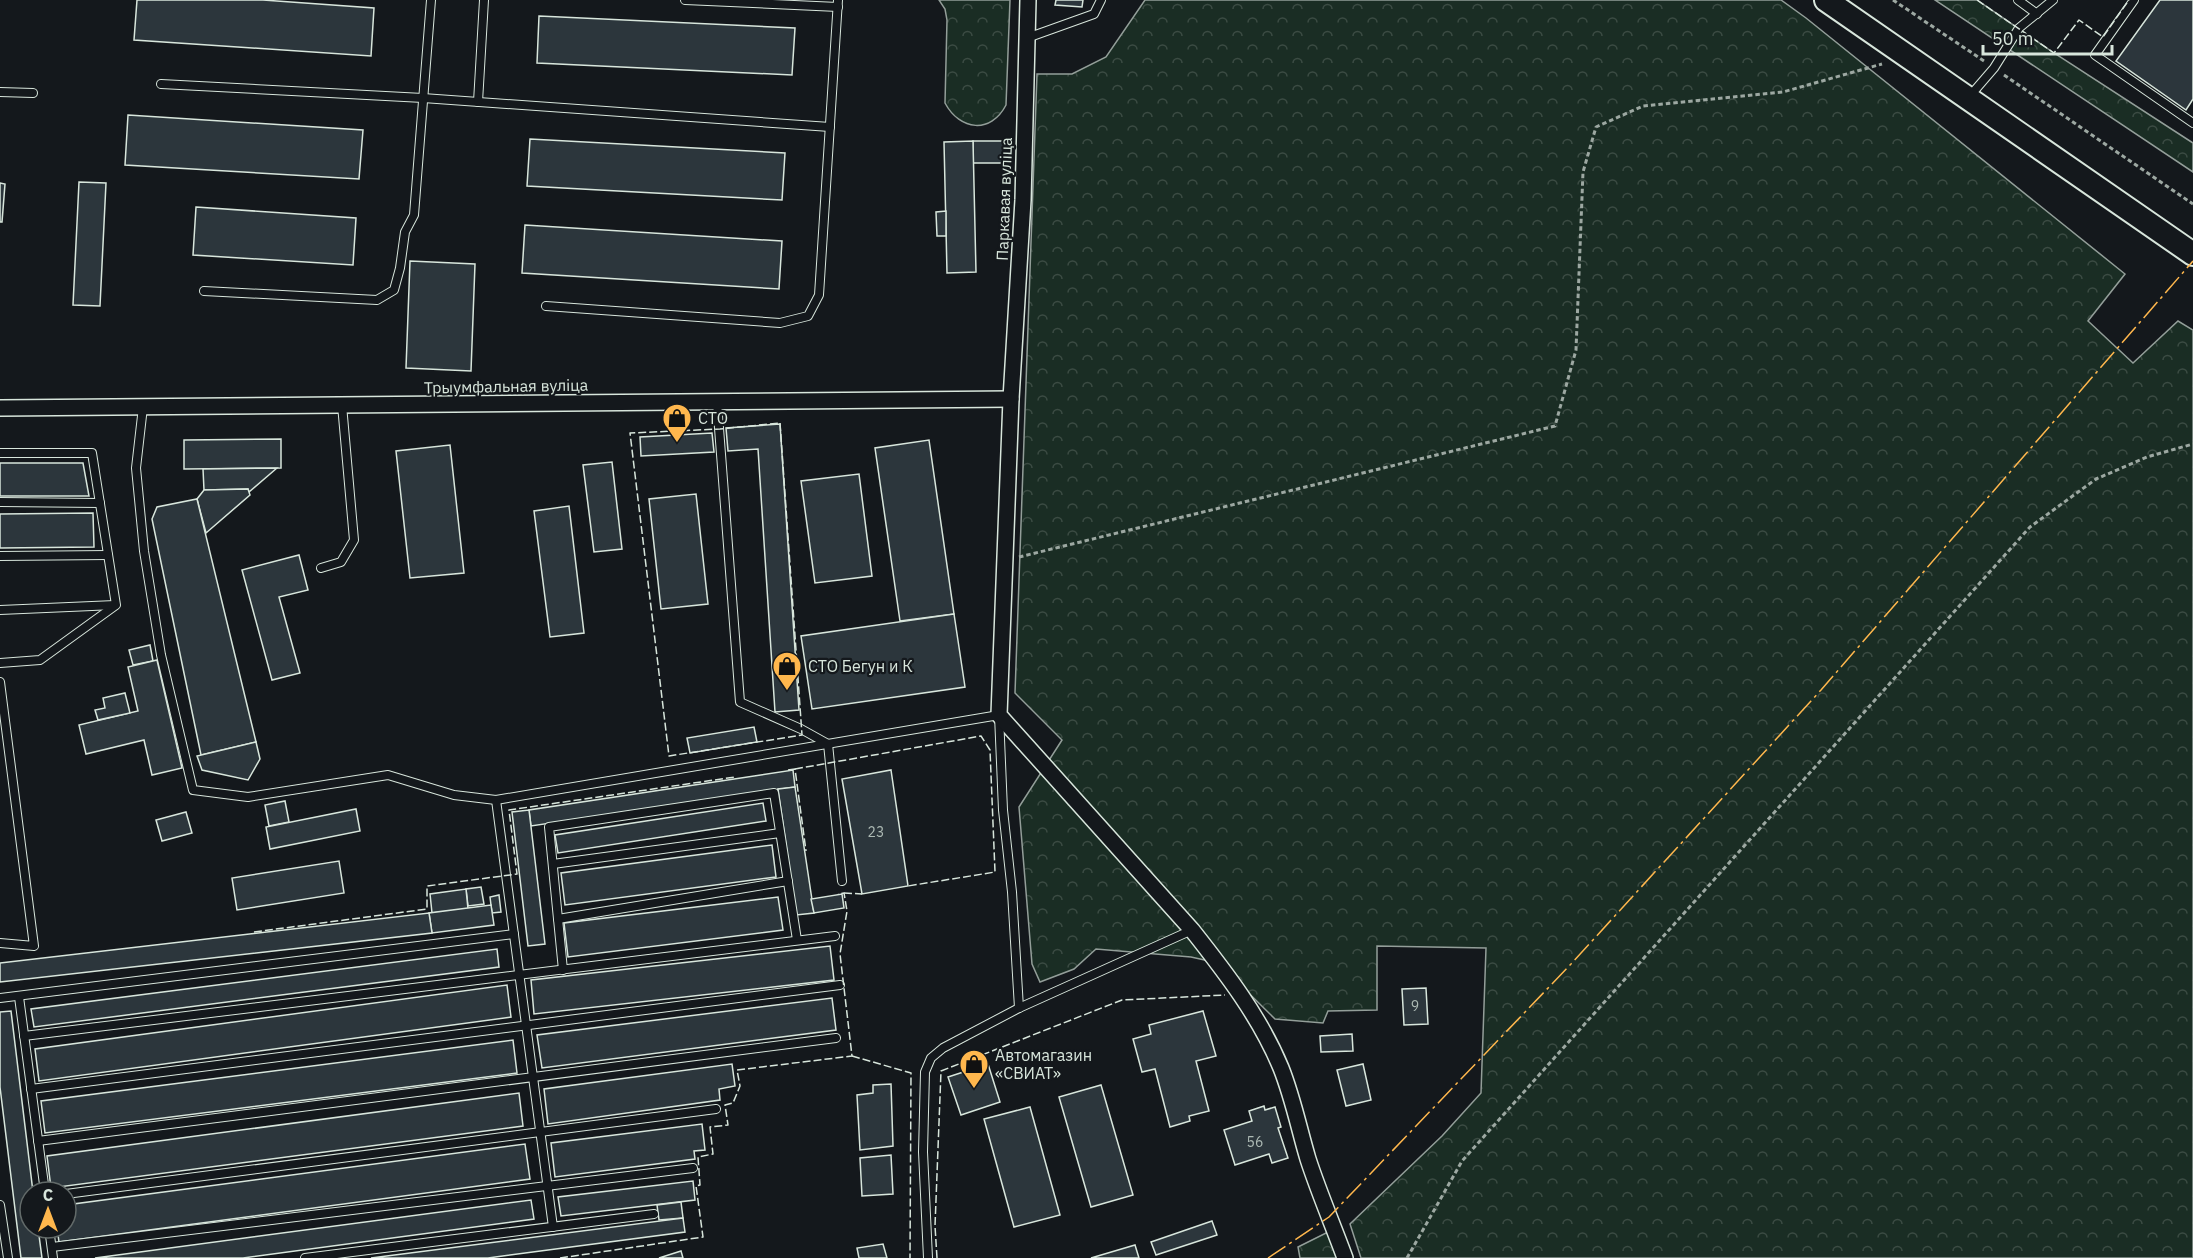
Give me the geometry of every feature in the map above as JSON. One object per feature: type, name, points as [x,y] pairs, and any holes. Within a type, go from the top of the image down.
[{"type":"main road","points":[[1826,0],[2193,254]]},
{"type":"street","name":"Паркавая вуліца","points":[[999,715],[1011,399],[1023,200],[1028,0]]},
{"type":"street","name":"Трыумфальная вуліца","points":[[0,408],[1011,399]]},
{"type":"street","points":[[999,715],[1192,930],[1259,1024],[1280,1067],[1309,1160],[1345,1258]]},
{"type":"lane","points":[[204,291],[377,300],[394,290],[405,232],[414,215],[431,0]]},
{"type":"lane","points":[[478,102],[484,0]]},
{"type":"lane","points":[[546,306],[780,323],[808,316],[819,295],[838,3],[685,0]]},
{"type":"lane","points":[[1027,38],[1094,14],[1101,0]]},
{"type":"lane","points":[[2018,0],[2037,14]]},
{"type":"lane","points":[[1968,98],[1994,68],[2019,28],[2053,0]]},
{"type":"lane","points":[[2134,0],[2095,55],[2193,123]]},
{"type":"lane","points":[[161,84],[423,98],[830,127]]},
{"type":"lane","points":[[0,92],[33,93]]},
{"type":"lane","points":[[717,402],[740,702],[801,729],[828,744]]},
{"type":"lane","points":[[321,568],[341,562],[354,540],[342,405]]},
{"type":"lane","points":[[143,407],[136,468],[144,551],[161,655],[193,790],[208,794],[255,797],[388,775],[454,795],[496,800],[999,715],[1003,810],[1012,892],[1019,1008]]},
{"type":"lane","points":[[0,453],[92,453],[116,605]]},
{"type":"lane","points":[[0,502],[100,503]]},
{"type":"lane","points":[[0,556],[108,555]]},
{"type":"lane","points":[[0,609],[116,605]]},
{"type":"lane","points":[[0,663],[40,660],[116,605]]},
{"type":"lane","points":[[0,682],[34,946],[0,943]]},
{"type":"lane","points":[[828,744],[842,881]]},
{"type":"lane","points":[[563,970],[549,827],[774,793],[797,940]]},
{"type":"lane","points":[[496,800],[553,1227]]},
{"type":"lane","points":[[553,864],[780,832]]},
{"type":"lane","points":[[558,919],[788,881]]},
{"type":"lane","points":[[928,1258],[923,1152],[925,1072],[931,1059],[943,1048],[1019,1008],[1192,930]]},
{"type":"lane","points":[[0,998],[514,934]]},
{"type":"lane","points":[[24,1036],[834,936]]},
{"type":"lane","points":[[31,1089],[840,985]]},
{"type":"lane","points":[[20,997],[43,1180]]},
{"type":"lane","points":[[38,1141],[836,1038]]},
{"type":"lane","points":[[78,1192],[716,1109]]},
{"type":"lane","points":[[52,1247],[693,1168]]},
{"type":"lane","points":[[0,1205],[8,1258]]},
{"type":"lane","points":[[305,1258],[654,1214]]},
{"type":"lane","points":[[51,1240],[53,1258]]},
{"type":"path","points":[[1893,0],[2193,204]]},
{"type":"path","points":[[1005,560],[1555,426],[1576,350],[1582,171],[1596,127],[1643,106],[1783,92],[1907,56]]},
{"type":"path","points":[[1407,1258],[1462,1161],[2030,527],[2096,479],[2147,457],[2193,444]]},
{"type":"green space","points":[[939,0],[1010,0],[1006,105],[992,121],[984,124],[967,124],[951,112],[945,103],[947,20],[945,9]]},
{"type":"green space","points":[[1145,0],[1781,0],[2125,274],[2088,321],[2133,363],[2178,321],[2193,330],[2193,1258],[1361,1258],[1350,1224],[1442,1136],[1481,1093],[1486,948],[1377,946],[1377,1010],[1328,1011],[1323,1023],[1275,1019],[1218,963],[1191,957],[1096,949],[1074,969],[1040,982],[1032,964],[1019,807],[1062,740],[1015,693],[1037,74],[1072,74],[1106,57]]},
{"type":"green space","points":[[1935,0],[1977,0],[2193,143],[2193,172]]},
{"type":"green space","points":[[1334,1229],[1345,1258],[1300,1258],[1298,1247]]},
{"type":"building","points":[[137,0],[263,0],[374,8],[371,56],[134,40]]},
{"type":"building","points":[[1056,0],[1083,0],[1082,7],[1055,5]]},
{"type":"building","points":[[2160,0],[2193,0],[2193,99],[2186,110],[2116,61]]},
{"type":"building","points":[[539,16],[795,28],[792,75],[537,63]]},
{"type":"building","points":[[128,115],[363,130],[359,179],[125,165]]},
{"type":"building","points":[[530,139],[785,153],[782,200],[527,186]]},
{"type":"building","points":[[973,141],[1006,141],[1006,163],[973,163]]},
{"type":"building","points":[[973,141],[976,272],[947,273],[944,142]]},
{"type":"building","points":[[79,182],[106,183],[100,306],[73,305]]},
{"type":"building","points":[[0,183],[5,184],[2,222],[0,222]]},
{"type":"building","points":[[196,207],[356,218],[353,265],[193,255]]},
{"type":"building","points":[[946,211],[946,236],[937,236],[936,212]]},
{"type":"building","points":[[525,225],[782,241],[779,289],[522,273]]},
{"type":"building","points":[[410,261],[475,264],[471,371],[406,368]]},
{"type":"building","points":[[780,424],[799,710],[775,712],[758,449],[728,451],[726,428]]},
{"type":"building","name":"СТО","points":[[712,433],[714,452],[641,456],[640,437]]},
{"type":"building","points":[[281,439],[281,468],[184,469],[184,440]]},
{"type":"building","points":[[929,440],[954,614],[900,621],[875,448]]},
{"type":"building","points":[[450,445],[464,573],[410,578],[396,451]]},
{"type":"building","points":[[612,462],[622,549],[594,552],[583,465]]},
{"type":"building","points":[[0,463],[83,463],[89,496],[0,496]]},
{"type":"building","points":[[277,468],[249,492],[248,489],[204,490],[203,469]]},
{"type":"building","points":[[859,474],[872,576],[815,583],[801,481]]},
{"type":"building","points":[[248,489],[250,495],[206,533],[197,499],[204,490]]},
{"type":"building","points":[[696,494],[708,604],[661,609],[649,499]]},
{"type":"building","points":[[197,499],[256,742],[201,755],[152,519],[157,507]]},
{"type":"building","points":[[569,506],[584,633],[550,637],[534,511]]},
{"type":"building","points":[[93,513],[94,547],[0,548],[0,514]]},
{"type":"building","points":[[299,555],[308,590],[279,597],[300,673],[272,680],[242,570]]},
{"type":"building","points":[[954,614],[965,687],[812,709],[801,636]]},
{"type":"building","points":[[150,645],[153,661],[133,665],[129,650]]},
{"type":"building","points":[[157,660],[182,768],[152,775],[144,740],[86,754],[79,725],[138,711],[128,667]]},
{"type":"building","points":[[125,693],[130,713],[98,720],[95,710],[105,708],[103,698]]},
{"type":"building","points":[[754,727],[757,742],[690,753],[687,738]]},
{"type":"building","points":[[256,742],[260,759],[248,780],[202,770],[197,756]]},
{"type":"building","points":[[793,770],[795,787],[531,826],[529,810]]},
{"type":"building","points":[[891,770],[908,886],[862,894],[842,779]]},
{"type":"building","points":[[795,787],[814,913],[796,915],[778,789]]},
{"type":"building","points":[[285,801],[289,822],[269,826],[265,805]]},
{"type":"building","points":[[763,803],[766,821],[558,853],[555,835]]},
{"type":"building","points":[[356,809],[360,831],[270,849],[266,827]]},
{"type":"building","points":[[529,810],[545,944],[528,946],[512,812]]},
{"type":"building","points":[[186,812],[192,833],[162,841],[156,820]]},
{"type":"building","points":[[772,845],[776,877],[565,905],[561,873]]},
{"type":"building","points":[[339,861],[344,893],[237,910],[232,878]]},
{"type":"building","points":[[481,887],[484,904],[468,906],[466,889]]},
{"type":"building","points":[[466,889],[468,909],[432,913],[430,894]]},
{"type":"building","points":[[842,894],[844,908],[814,913],[811,899]]},
{"type":"building","points":[[499,895],[501,912],[492,913],[490,897]]},
{"type":"building","points":[[778,897],[783,930],[568,957],[564,923]]},
{"type":"building","points":[[491,905],[494,925],[432,933],[429,913]]},
{"type":"building","points":[[429,913],[432,933],[0,982],[0,963]]},
{"type":"building","points":[[830,946],[834,980],[534,1014],[531,980]]},
{"type":"building","points":[[497,949],[499,967],[34,1027],[31,1009]]},
{"type":"building","points":[[507,985],[511,1017],[39,1081],[35,1049]]},
{"type":"building","points":[[1426,988],[1428,1024],[1404,1025],[1402,989]]},
{"type":"building","points":[[832,998],[836,1030],[542,1068],[537,1035]]},
{"type":"building","points":[[11,1011],[32,1180],[18,1180],[18,1234],[0,1087],[0,1012]]},
{"type":"building","points":[[1203,1011],[1216,1056],[1196,1061],[1209,1111],[1189,1116],[1190,1121],[1170,1127],[1155,1069],[1142,1072],[1133,1039],[1151,1034],[1149,1025]]},
{"type":"building","points":[[1352,1034],[1353,1051],[1321,1052],[1320,1036]]},
{"type":"building","points":[[513,1040],[517,1073],[45,1133],[41,1101]]},
{"type":"building","points":[[732,1064],[735,1086],[719,1089],[720,1100],[548,1124],[544,1089]]},
{"type":"building","name":"Автомагазин «СВИАТ»","points":[[988,1064],[1000,1102],[961,1115],[948,1077]]},
{"type":"building","points":[[1363,1064],[1371,1100],[1346,1106],[1337,1070]]},
{"type":"building","points":[[891,1084],[893,1146],[860,1150],[857,1095],[873,1093],[873,1085]]},
{"type":"building","points":[[1101,1085],[1133,1195],[1091,1207],[1059,1097]]},
{"type":"building","points":[[519,1093],[523,1126],[78,1184],[78,1180],[50,1180],[47,1156]]},
{"type":"building","points":[[1264,1106],[1265,1110],[1275,1107],[1281,1127],[1278,1128],[1288,1158],[1272,1163],[1269,1154],[1235,1165],[1224,1130],[1252,1121],[1249,1111]]},
{"type":"building","points":[[1030,1107],[1060,1215],[1014,1227],[984,1119]]},
{"type":"building","points":[[702,1124],[705,1150],[694,1151],[695,1159],[555,1177],[551,1143]]},
{"type":"building","points":[[525,1144],[530,1179],[78,1239],[78,1203]]},
{"type":"building","points":[[891,1155],[893,1194],[862,1196],[860,1158]]},
{"type":"building","points":[[693,1181],[695,1200],[561,1216],[558,1197]]},
{"type":"building","points":[[531,1200],[534,1219],[243,1258],[95,1258]]},
{"type":"building","points":[[681,1202],[683,1218],[659,1220],[657,1205]]},
{"type":"building","points":[[683,1218],[685,1232],[488,1258],[371,1258]]},
{"type":"building","points":[[1212,1221],[1217,1235],[1156,1255],[1151,1242]]},
{"type":"building","points":[[19,1240],[40,1240],[42,1258],[21,1258]]},
{"type":"building","points":[[883,1244],[887,1258],[859,1258],[857,1248]]},
{"type":"building","points":[[1135,1245],[1139,1258],[1091,1258]]},
{"type":"building","points":[[681,1251],[683,1258],[659,1258]]},
{"type":"fence","points":[[1977,0],[2054,53],[2079,20],[2103,37],[2129,0]]},
{"type":"fence","points":[[780,423],[802,735],[669,756],[630,433],[720,429],[780,423]]},
{"type":"fence","points":[[795,769],[981,736],[990,750],[995,872],[908,886]]},
{"type":"fence","points":[[788,770],[795,769],[806,851]]},
{"type":"fence","points":[[254,932],[427,909],[427,886],[517,874],[509,810],[735,777]]},
{"type":"fence","points":[[844,893],[862,894]]},
{"type":"fence","points":[[560,1258],[703,1237],[696,1186],[700,1185],[698,1157],[713,1154],[710,1127],[728,1125],[725,1105],[733,1103],[740,1086],[737,1070],[852,1056],[840,954],[847,911],[844,893],[838,894]]},
{"type":"fence","points":[[937,1258],[935,1226],[941,1071],[1122,1000],[1225,995]]},
{"type":"fence","points":[[852,1056],[911,1073],[910,1258]]},
{"type":"power","points":[[1268,1258],[1329,1217],[1571,964],[1821,690],[2193,261]]},
{"type":"place","name":"СТО","points":[[677,444]]},
{"type":"place","name":"СТО Бегун и К","points":[[787,692]]},
{"type":"place","name":"Автомагазин «СВИАТ»","points":[[974,1090]]}]
